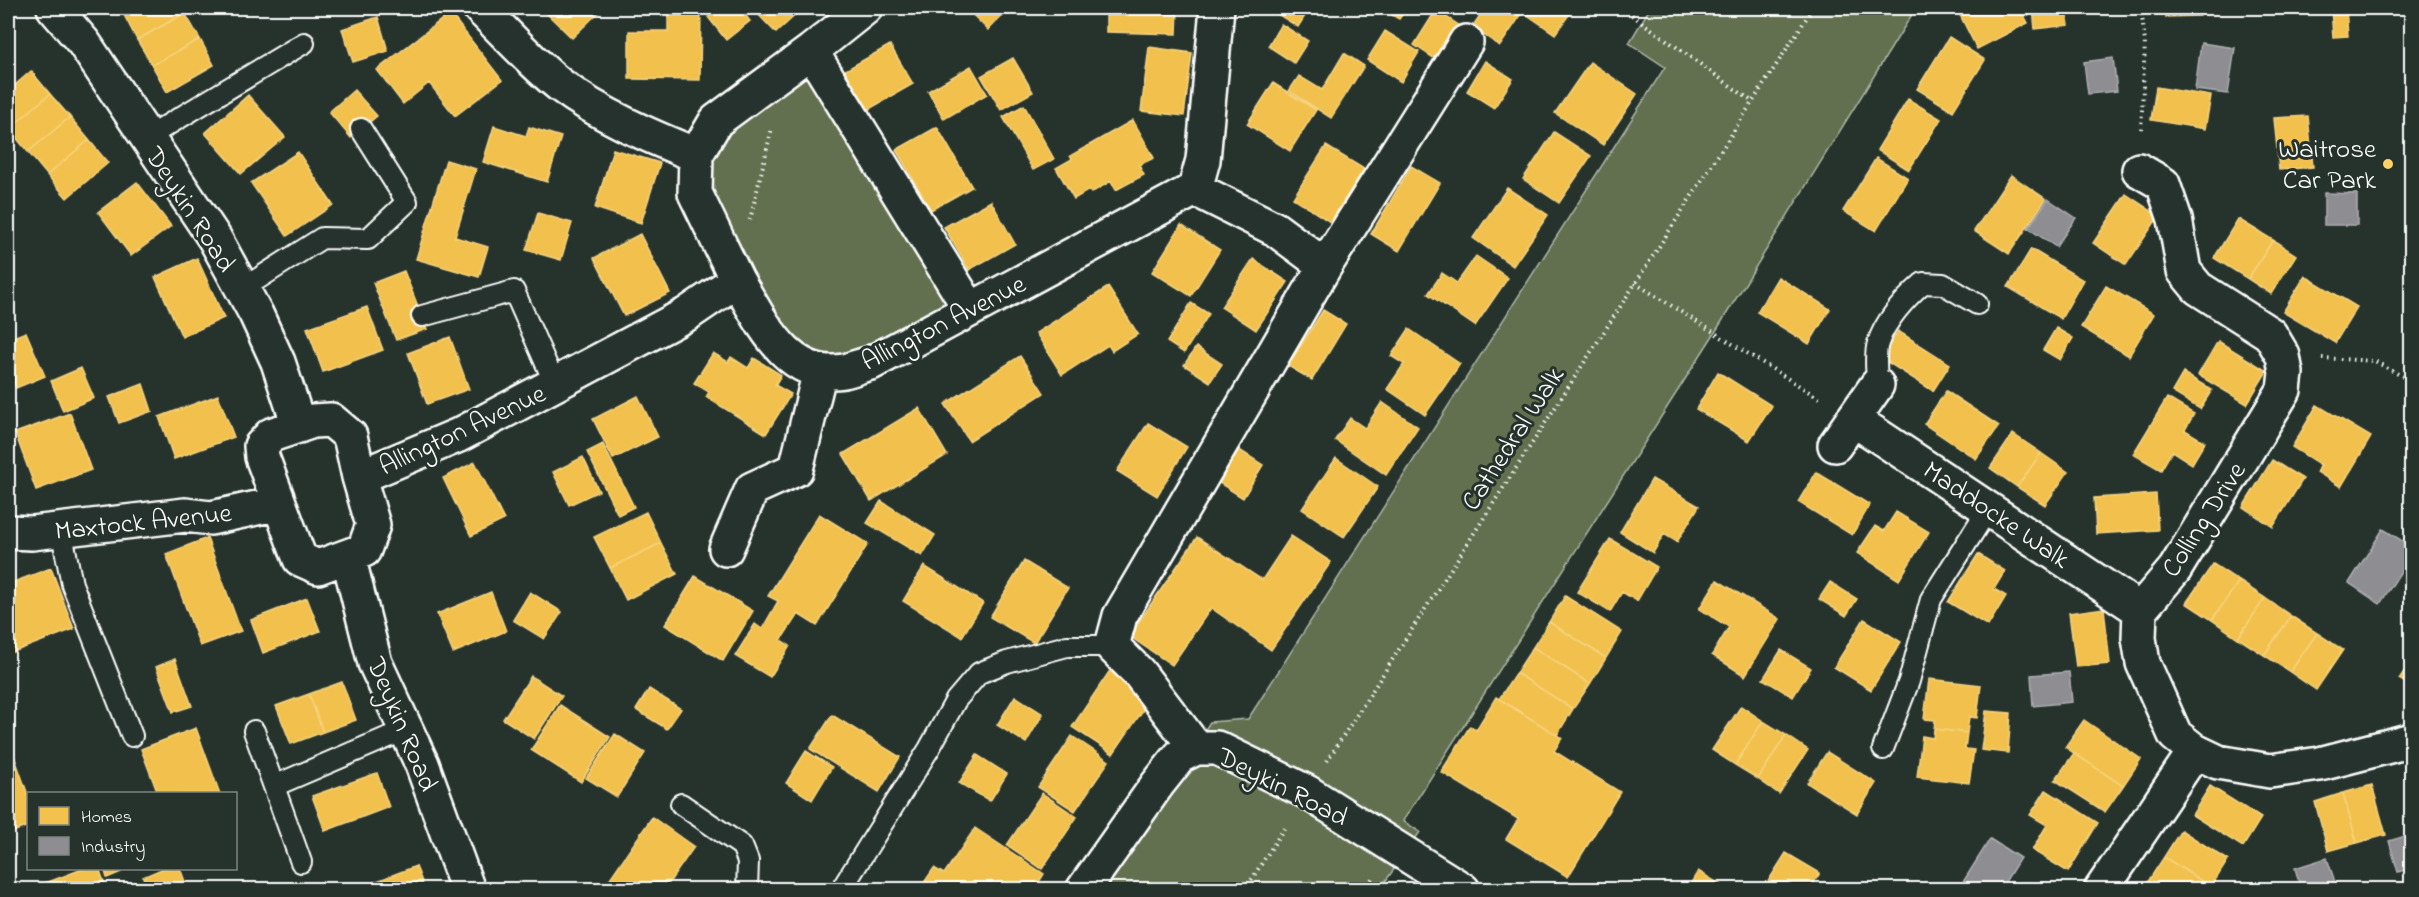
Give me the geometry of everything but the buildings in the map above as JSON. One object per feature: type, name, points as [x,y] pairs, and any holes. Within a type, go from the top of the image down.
[{"type":"street","name":"Deykin Road","points":[[54,8],[84,44],[215,239],[278,362],[299,426]]},
{"type":"street","points":[[480,8],[558,84],[581,100],[654,138],[696,155]]},
{"type":"street","points":[[736,280],[695,194],[696,155],[716,121],[865,8]]},
{"type":"street","points":[[1217,8],[1203,160],[1195,189],[1275,229],[1325,266]]},
{"type":"street","points":[[1197,748],[1139,673],[1113,646],[1120,616],[1325,266],[1466,42]]},
{"type":"street","points":[[811,51],[970,309]]},
{"type":"street","points":[[2139,170],[2163,184],[2175,219],[2184,271],[2198,288],[2270,334],[2283,356],[2286,374],[2284,390]]},
{"type":"street","name":"Allington Avenue","points":[[359,477],[459,435],[687,314],[736,280],[775,344],[796,361],[820,371],[844,371],[871,363],[1195,189]]},
{"type":"street","points":[[726,549],[752,489],[796,469],[820,371]]},
{"type":"street","points":[[1844,432],[1877,385]]},
{"type":"street","name":"Colling Drive","points":[[2140,610],[2175,569],[2284,390]]},
{"type":"street","points":[[331,420],[350,436],[373,525],[364,550],[318,567],[300,559],[262,458],[261,446],[272,435],[299,426],[313,421],[331,420]]},
{"type":"street","name":"Maddocke Walk","points":[[1844,432],[1988,509],[2140,610]]},
{"type":"street","name":"Maxtock Avenue","points":[[8,532],[32,533],[185,515],[211,518],[279,503]]},
{"type":"street","name":"Deykin Road","points":[[348,556],[375,663],[422,764],[468,890]]},
{"type":"street","points":[[2140,610],[2139,638],[2144,663],[2175,735],[2195,751],[2218,762],[2270,771],[2320,764],[2412,740]]},
{"type":"street","name":"Deykin Road","points":[[1083,890],[1180,756],[1197,748],[1216,748],[1307,792],[1463,890]]},
{"type":"street","points":[[2101,890],[2195,751]]},
{"type":"lane","points":[[146,138],[304,43]]},
{"type":"lane","points":[[242,289],[322,238],[368,239],[407,202],[361,129]]},
{"type":"lane","points":[[1877,385],[1877,344],[1908,296],[1923,284],[1943,284],[1977,304]]},
{"type":"lane","points":[[422,316],[514,291],[555,384]]},
{"type":"lane","points":[[1882,749],[1909,681],[1931,599],[1988,509]]},
{"type":"lane","points":[[61,529],[72,584],[132,736]]},
{"type":"lane","points":[[841,890],[956,700],[979,673],[1007,662],[1067,646],[1113,646]]},
{"type":"lane","points":[[274,786],[405,730]]},
{"type":"lane","points":[[254,731],[301,862]]},
{"type":"lane","points":[[681,804],[742,846],[748,861],[747,890]]},
{"type":"path","points":[[1623,8],[1753,102]]},
{"type":"path","name":"Cathedral Walk","points":[[1245,890],[1813,8]]},
{"type":"path","points":[[2139,170],[2145,42],[2141,8]]},
{"type":"path","points":[[750,223],[774,120]]},
{"type":"path","points":[[1635,283],[1844,432]]},
{"type":"path","points":[[2284,390],[2315,358],[2375,361],[2412,382]]},
{"type":"green space","points":[[1650,8],[1916,8],[1719,326],[1403,821],[1420,832],[1380,889],[1101,890],[1210,722],[1248,719],[1665,67],[1629,43]]},
{"type":"green space","points":[[811,51],[970,309],[844,371],[775,343],[696,155]]},
{"type":"place","name":"Waitrose Car Park","points":[[2388,164]]}]
